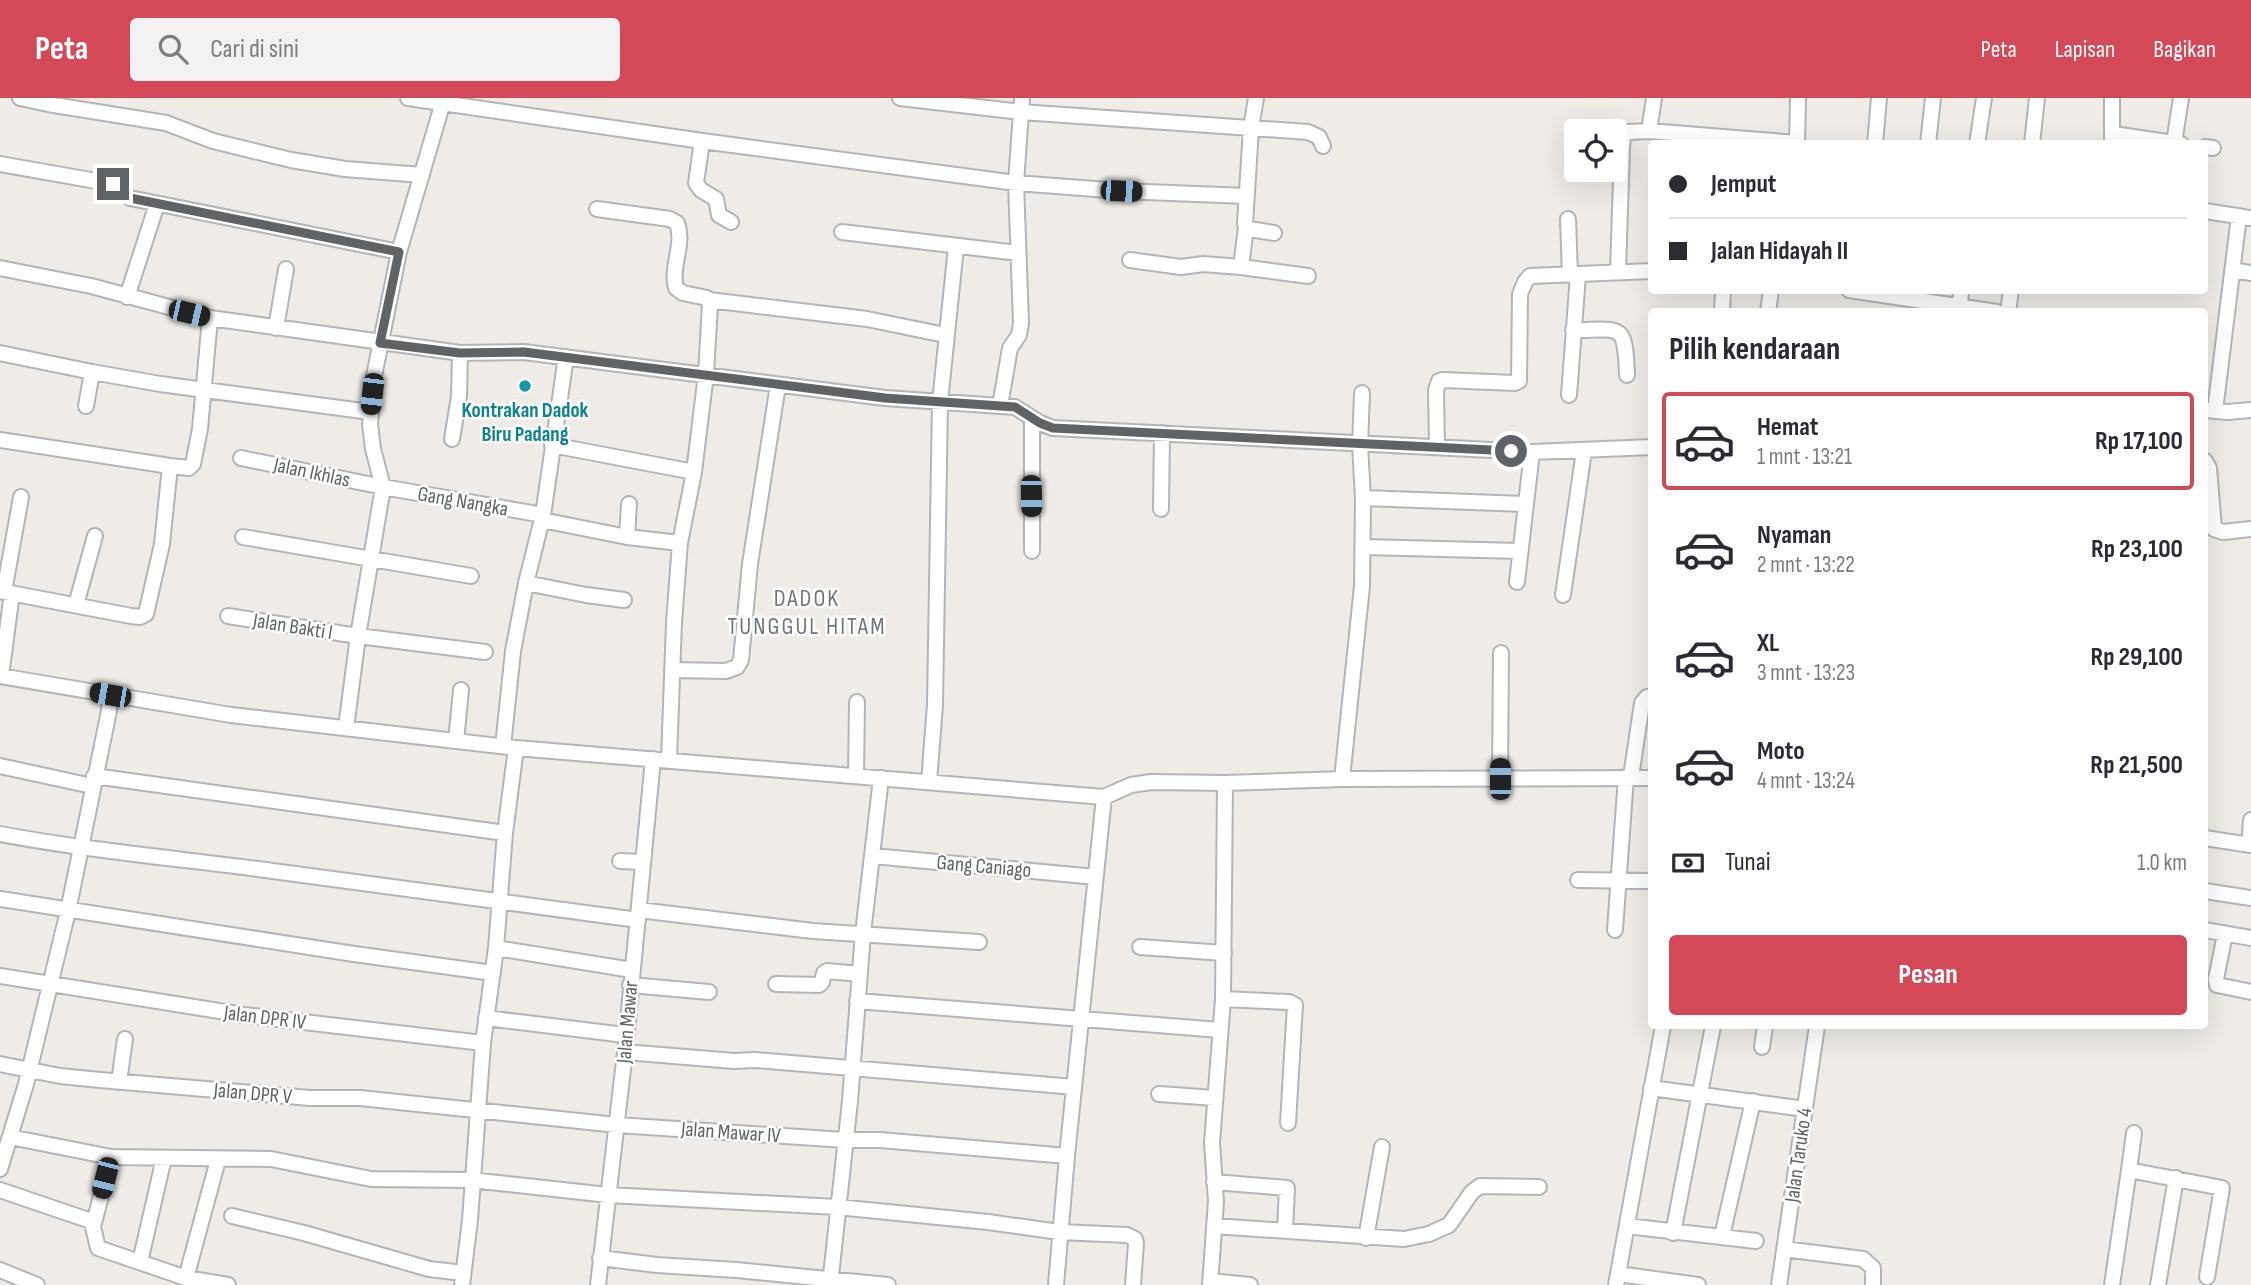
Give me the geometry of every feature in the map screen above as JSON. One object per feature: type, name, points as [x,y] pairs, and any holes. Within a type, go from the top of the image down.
[{"type":"street","points":[[20,98],[166,123],[212,141],[291,160],[345,169],[422,175]]},
{"type":"street","points":[[408,98],[450,101],[702,141],[1016,183],[1246,196]]},
{"type":"street","points":[[900,98],[1021,105],[1312,133],[1319,137],[1323,146]]},
{"type":"street","points":[[1241,267],[1246,227],[1251,128],[1256,98]]},
{"type":"street","points":[[1649,131],[1654,98]]},
{"type":"street","points":[[1797,140],[1798,98]]},
{"type":"street","points":[[1875,140],[1879,98]]},
{"type":"street","points":[[1928,140],[1933,98]]},
{"type":"street","points":[[1979,140],[1984,98]]},
{"type":"street","points":[[2032,140],[2037,98]]},
{"type":"street","points":[[2112,98],[2110,115],[2113,139]]},
{"type":"street","points":[[2174,140],[2181,98]]},
{"type":"street","points":[[346,728],[383,487],[373,449],[370,412],[380,343],[399,252],[422,175],[450,101]]},
{"type":"street","points":[[1000,406],[1010,348],[1019,335],[1021,323],[1016,183],[1021,105]]},
{"type":"street","points":[[1618,271],[1623,137],[1630,131],[1649,131],[1674,138],[1710,140]]},
{"type":"street","points":[[702,141],[696,183],[701,190],[716,199],[719,215],[731,222]]},
{"type":"street","points":[[0,164],[113,184],[128,198],[399,252]]},
{"type":"street","points":[[127,297],[157,204]]},
{"type":"street","points":[[597,209],[670,219],[677,223],[680,233],[675,278],[676,288],[682,293],[709,300],[867,319],[945,335]]},
{"type":"street","points":[[2208,211],[2245,217],[2232,270],[2210,410],[2251,410]]},
{"type":"street","points":[[1568,219],[1574,275],[1569,395]]},
{"type":"street","points":[[1246,227],[1274,233]]},
{"type":"street","points":[[842,232],[1018,253]]},
{"type":"street","points":[[929,782],[935,705],[940,402],[956,247]]},
{"type":"street","points":[[1130,260],[1181,267],[1203,264],[1241,267],[1308,276]]},
{"type":"street","points":[[0,268],[91,286],[210,318],[276,328],[330,328],[380,343],[460,353],[499,351],[566,357],[778,385],[1000,406],[1021,409],[1032,418],[1053,428],[1532,452],[1648,447]]},
{"type":"street","points":[[276,328],[286,269]]},
{"type":"street","points":[[2232,270],[2251,274]]},
{"type":"street","points":[[1437,446],[1438,383],[1443,380],[1518,383],[1520,294],[1532,275],[1648,271]]},
{"type":"street","points":[[1877,294],[1972,308]]},
{"type":"street","points":[[1960,306],[1961,294]]},
{"type":"street","points":[[669,761],[680,543],[694,472],[706,374],[711,311],[709,300]]},
{"type":"street","points":[[0,440],[189,468],[193,464],[200,429],[210,318]]},
{"type":"street","points":[[1573,330],[1615,330],[1622,335],[1626,344],[1627,375]]},
{"type":"street","points":[[0,353],[92,372],[203,390],[370,412]]},
{"type":"street","points":[[453,439],[459,396],[460,353]]},
{"type":"street","points":[[232,1216],[304,1233],[462,1279],[470,1220],[476,1110],[500,903],[513,651],[542,517],[566,357]]},
{"type":"street","points":[[86,406],[92,372]]},
{"type":"street","points":[[672,670],[726,671],[737,667],[741,660],[750,564],[778,385]]},
{"type":"street","points":[[1342,779],[1360,611],[1363,547],[1360,445],[1362,393]]},
{"type":"street","points":[[1032,418],[1032,551]]},
{"type":"street","points":[[1161,509],[1162,433]]},
{"type":"street","points":[[552,445],[694,472]]},
{"type":"street","points":[[1563,595],[1584,451]]},
{"type":"street","points":[[1517,582],[1532,452]]},
{"type":"street","name":"Jalan Ikhlas","points":[[241,458],[383,487]]},
{"type":"street","points":[[5,592],[135,617],[146,614],[162,544],[170,466]]},
{"type":"street","points":[[2208,466],[2214,529],[2223,532],[2251,529]]},
{"type":"street","name":"Gang Nangka","points":[[383,487],[542,517],[627,537],[680,543]]},
{"type":"street","points":[[21,498],[5,592],[0,676],[110,695],[232,715],[510,747],[1104,797],[1130,785],[1151,782],[1648,778]]},
{"type":"street","points":[[1363,498],[1525,504]]},
{"type":"street","points":[[627,537],[629,503]]},
{"type":"street","points":[[76,605],[95,536]]},
{"type":"street","points":[[243,537],[471,576]]},
{"type":"street","points":[[1363,547],[1520,551]]},
{"type":"street","points":[[526,583],[624,600]]},
{"type":"street","name":"Jalan Bakti I","points":[[228,616],[485,652]]},
{"type":"street","points":[[1500,779],[1501,653]]},
{"type":"street","points":[[456,741],[461,690]]},
{"type":"street","points":[[0,1169],[29,1070],[68,911],[110,695]]},
{"type":"street","points":[[1615,930],[1628,777],[1642,702],[1648,698]]},
{"type":"street","points":[[856,776],[857,702]]},
{"type":"street","name":"Jalan Mawar","points":[[598,1285],[625,1052],[653,759]]},
{"type":"street","points":[[0,766],[93,781],[505,834]]},
{"type":"street","points":[[830,1282],[863,933],[881,778]]},
{"type":"street","points":[[1225,783],[1223,999],[1212,1143],[1214,1226],[1210,1283],[1250,1285]]},
{"type":"street","points":[[1056,1285],[1059,1232],[1104,797]]},
{"type":"street","points":[[2208,838],[2250,845],[2251,824]]},
{"type":"street","points":[[0,835],[500,903],[813,931],[979,942]]},
{"type":"street","name":"Gang Caniago","points":[[873,856],[1096,877]]},
{"type":"street","points":[[620,861],[643,862]]},
{"type":"street","points":[[1577,880],[1648,881]]},
{"type":"street","points":[[2208,891],[2251,898]]},
{"type":"street","points":[[0,899],[493,973]]},
{"type":"street","points":[[2208,930],[2251,938]]},
{"type":"street","points":[[2225,933],[2217,985],[2251,992]]},
{"type":"street","points":[[1140,947],[1224,953]]},
{"type":"street","points":[[496,948],[709,992]]},
{"type":"street","points":[[776,984],[821,985],[826,971],[860,974]]},
{"type":"street","name":"Jalan DPR IV","points":[[0,976],[244,1015],[483,1043]]},
{"type":"street","points":[[1223,999],[1295,1005],[1288,1123]]},
{"type":"street","points":[[858,1002],[1220,1030]]},
{"type":"street","points":[[486,1018],[625,1035]]},
{"type":"street","points":[[1662,1029],[1617,1279],[1698,1285]]},
{"type":"street","points":[[1673,1233],[1712,1029]]},
{"type":"street","points":[[1762,1047],[1765,1029]]},
{"type":"street","name":"Jalan Taruko 4","points":[[1779,1285],[1817,1029]]},
{"type":"street","points":[[119,1082],[125,1039]]},
{"type":"street","points":[[625,1052],[734,1061],[755,1060],[1074,1087]]},
{"type":"street","name":"Jalan DPR V","points":[[0,1064],[60,1076],[119,1082],[310,1098],[360,1098],[617,1125]]},
{"type":"street","points":[[1651,1088],[1805,1109]]},
{"type":"street","points":[[1158,1094],[1215,1098]]},
{"type":"street","points":[[1722,1236],[1753,1101]]},
{"type":"street","name":"Jalan Mawar IV","points":[[617,1125],[880,1140],[1067,1156]]},
{"type":"street","points":[[2112,1285],[2134,1133]]},
{"type":"street","points":[[10,1137],[111,1157],[271,1159],[371,1179],[471,1180],[608,1195],[838,1207],[1059,1232],[1132,1236],[1136,1243],[1133,1285]]},
{"type":"street","points":[[1366,1238],[1382,1147]]},
{"type":"street","points":[[111,1157],[94,1222],[93,1232],[97,1248],[186,1278],[228,1285]]},
{"type":"street","points":[[140,1262],[164,1158]]},
{"type":"street","points":[[186,1278],[218,1160]]},
{"type":"street","points":[[2129,1170],[2220,1187],[2223,1190],[2207,1278]]},
{"type":"street","points":[[2158,1285],[2176,1178]]},
{"type":"street","points":[[1214,1182],[1287,1188],[1285,1231]]},
{"type":"street","points":[[1214,1226],[1404,1239],[1438,1230],[1454,1220],[1472,1192],[1480,1186],[1539,1187]]},
{"type":"street","points":[[0,1190],[94,1222]]},
{"type":"street","points":[[1627,1226],[1756,1241]]},
{"type":"street","points":[[1784,1249],[1867,1260],[1873,1268],[1873,1285]]},
{"type":"street","points":[[600,1258],[736,1270],[830,1282],[888,1285]]},
{"type":"street","points":[[0,1270],[37,1285]]},
{"type":"place","name":"Kontrakan Dadok Biru Padang","points":[[525,386]]},
{"type":"district","name":"DADOK TUNGGUL HITAM","points":[[807,612]]},
{"type":"route","points":[[113,184],[130,198],[399,252],[380,343],[460,353],[524,352],[885,398],[1015,407],[1045,426],[1053,428],[1511,451]]}]
